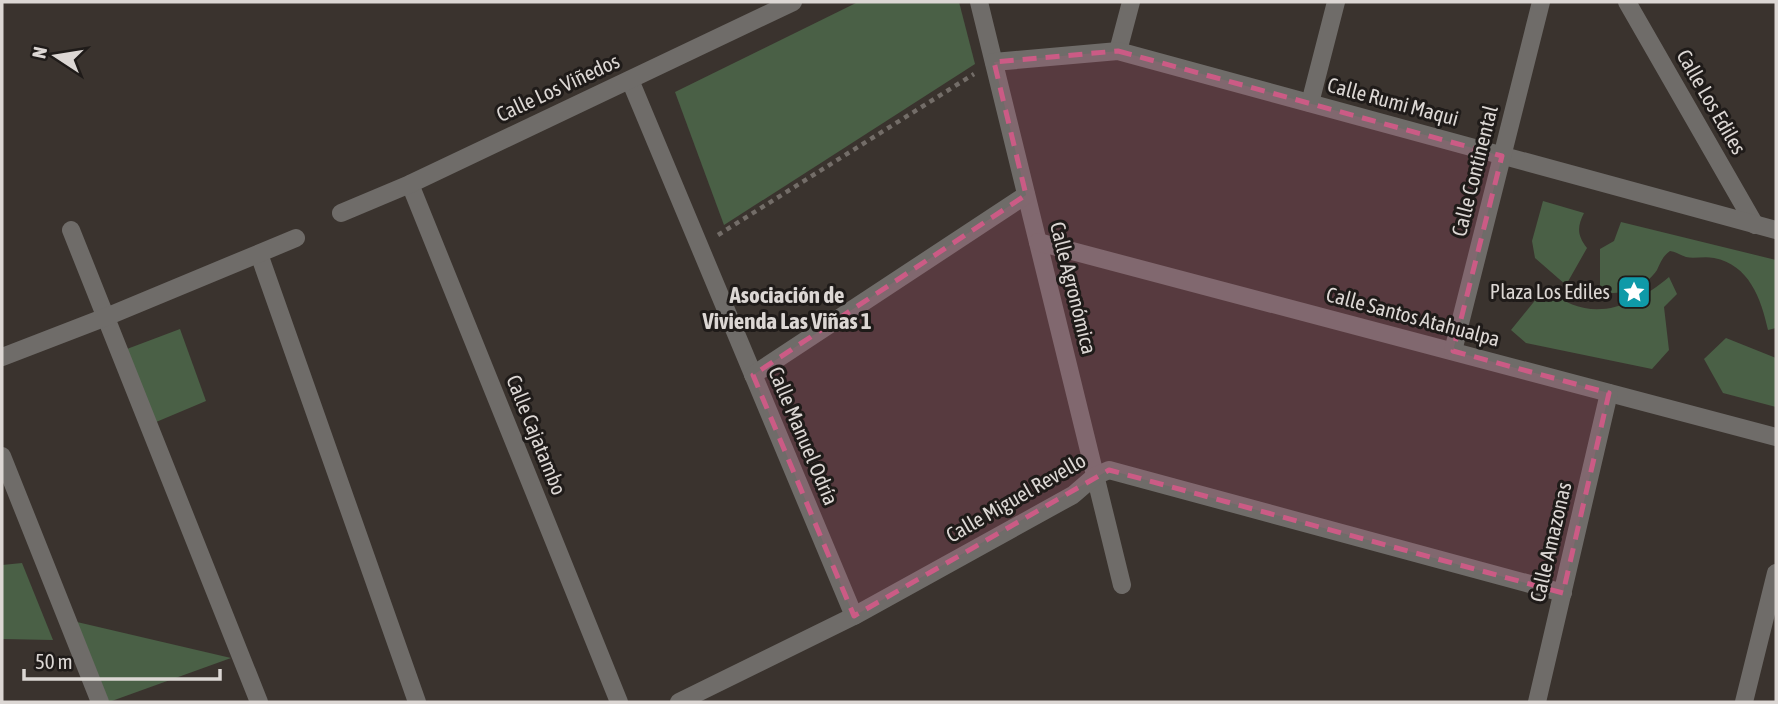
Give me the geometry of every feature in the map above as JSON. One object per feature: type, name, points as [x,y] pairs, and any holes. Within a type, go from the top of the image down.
[{"type":"street","name":"Calle Agronómica","points":[[979,2],[1122,586]]},
{"type":"street","points":[[1118,51],[1130,2]]},
{"type":"street","points":[[1310,103],[1336,2]]},
{"type":"street","name":"Calle Continental","points":[[1453,351],[1541,2]]},
{"type":"street","name":"Calle Los Ediles","points":[[1627,2],[1755,225]]},
{"type":"street","name":"Calle Los Viñedos","points":[[341,214],[410,184],[789,3]]},
{"type":"street","name":"Calle Rumi Maqui","points":[[994,62],[1118,51],[1776,230]]},
{"type":"street","name":"Calle Manuel Odría","points":[[630,80],[854,616]]},
{"type":"street","name":"Calle Cajatambo","points":[[410,184],[618,702]]},
{"type":"street","points":[[753,375],[1026,195]]},
{"type":"street","points":[[71,230],[259,702]]},
{"type":"street","points":[[2,357],[296,238]]},
{"type":"street","name":"Calle Santos Atahualpa","points":[[1038,242],[1776,437]]},
{"type":"street","points":[[259,254],[417,702]]},
{"type":"street","name":"Calle Amazonas","points":[[1537,702],[1609,393]]},
{"type":"street","points":[[2,456],[100,702]]},
{"type":"street","name":"Calle Miguel Revello","points":[[679,702],[854,616],[1073,495],[1095,476],[1109,470],[1563,593]]},
{"type":"street","points":[[1744,702],[1776,573]]},
{"type":"path","points":[[699,247],[994,62]]},
{"type":"highlighted area","points":[[1118,51],[1502,156],[1453,351],[1609,393],[1563,593],[1109,470],[854,616],[753,375],[1026,195],[994,62]]},
{"type":"green space","points":[[858,2],[959,2],[975,64],[724,225],[675,92]]},
{"type":"green space","points":[[1543,201],[1584,213],[1579,231],[1587,248],[1566,285],[1535,258],[1532,241]]},
{"type":"green space","points":[[1621,222],[1776,260],[1776,328],[1768,330],[1762,306],[1745,275],[1726,262],[1714,258],[1689,258],[1670,251],[1646,282],[1624,292],[1600,292],[1600,249],[1614,241]]},
{"type":"green space","points":[[1669,277],[1677,294],[1664,307],[1669,350],[1652,369],[1526,343],[1511,330],[1537,298],[1548,289],[1579,307],[1610,308],[1640,297]]},
{"type":"green space","points":[[180,329],[206,401],[149,425],[119,352]]},
{"type":"green space","points":[[1726,338],[1776,358],[1776,407],[1723,393],[1704,359]]},
{"type":"green space","points":[[22,563],[53,640],[2,639],[2,565]]},
{"type":"green space","points":[[77,622],[231,658],[109,702]]},
{"type":"place","name":"Plaza Los Ediles","points":[[1634,292]]},
{"type":"district","name":"Asociación de Vivienda Las Viñas 1","points":[[787,308]]}]
